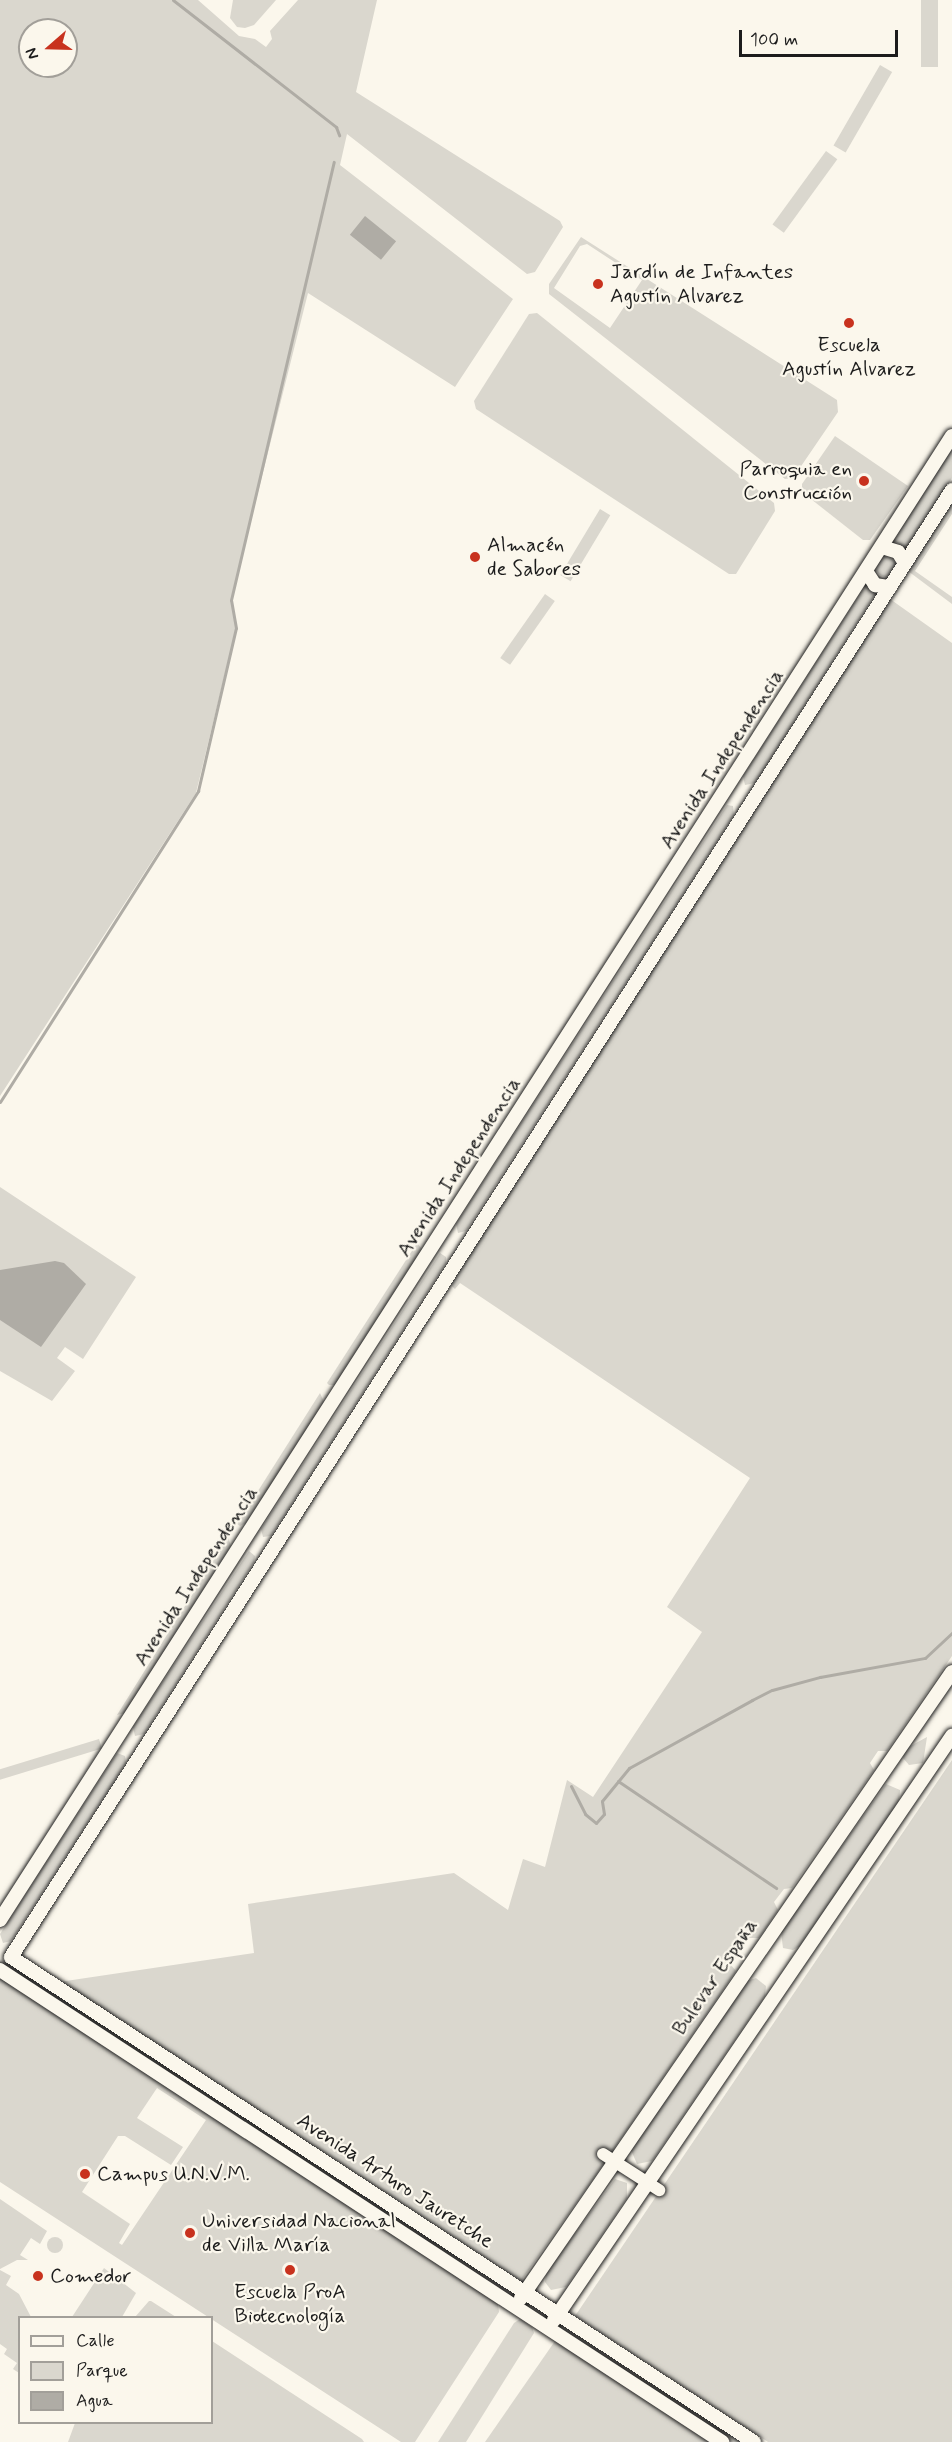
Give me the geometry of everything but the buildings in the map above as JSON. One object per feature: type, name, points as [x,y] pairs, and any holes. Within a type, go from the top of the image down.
[{"type":"main road","name":"Avenida Independencia","points":[[0,1920],[952,436]]},
{"type":"main road","points":[[120,1732],[143,1748],[952,490]]},
{"type":"main road","points":[[882,547],[898,552],[905,563]]},
{"type":"main road","points":[[866,571],[875,585],[890,587]]},
{"type":"main road","points":[[440,1236],[463,1251]]},
{"type":"main road","name":"Bulevar España","points":[[515,2308],[609,2158],[952,1672]]},
{"type":"main road","points":[[548,2329],[952,1736]]},
{"type":"main road","name":"Avenida Arturo Jauretche","points":[[143,1748],[11,1957],[754,2442]]},
{"type":"main road","name":"Avenida Arturo Jauretche","points":[[0,1970],[722,2442]]},
{"type":"street","points":[[609,2158],[659,2190]]},
{"type":"green space","points":[[0,0],[198,0],[239,36],[255,39],[266,47],[272,39],[270,31],[298,0],[377,0],[356,92],[560,221],[563,227],[535,272],[527,274],[347,134],[340,165],[513,299],[455,387],[308,293],[231,600],[236,628],[196,793],[0,1096]]},
{"type":"green space","points":[[233,0],[276,0],[254,25],[245,28],[237,27],[230,18]]},
{"type":"green space","points":[[921,0],[938,0],[938,67],[921,67]]},
{"type":"green space","points":[[880,65],[892,72],[846,153],[834,146]]},
{"type":"green space","points":[[826,151],[837,159],[784,233],[773,225]]},
{"type":"green space","points":[[581,237],[837,400],[838,412],[793,478],[785,479],[549,294],[549,284]],"holes":[[[587,244],[642,280],[610,328],[554,288],[580,246]]]},
{"type":"green space","points":[[537,313],[774,503],[775,511],[736,574],[729,574],[476,409],[474,401],[529,314]]},
{"type":"green space","points":[[835,436],[908,486],[870,540],[863,540],[802,492],[802,484]]},
{"type":"green space","points":[[952,449],[952,478],[906,549],[893,540]]},
{"type":"green space","points":[[952,502],[952,514],[915,571],[952,597],[952,604],[908,571]]},
{"type":"green space","points":[[600,509],[610,515],[571,581],[560,575]]},
{"type":"green space","points":[[886,557],[893,560],[896,567],[893,574],[886,577],[879,574],[876,567],[879,560]]},
{"type":"green space","points":[[865,586],[876,593],[755,783],[745,785],[743,776]]},
{"type":"green space","points":[[545,594],[555,601],[510,665],[500,658]]},
{"type":"green space","points":[[890,599],[952,643],[952,1656],[887,1751],[878,1751],[870,1763],[874,1770],[792,1888],[784,1889],[774,1902],[778,1910],[759,1938],[749,1938],[731,1965],[736,1971],[613,2150],[606,2149],[599,2158],[603,2165],[521,2281],[59,1982],[254,1953],[248,1904],[454,1873],[508,1910],[523,1859],[545,1867],[567,1780],[593,1797],[702,1632],[667,1607],[750,1478],[460,1283],[455,1289],[450,1284]]},
{"type":"green space","points":[[727,805],[733,806],[734,815],[466,1231],[458,1233],[456,1224]]},
{"type":"green space","points":[[0,1187],[136,1277],[83,1359],[65,1347],[57,1358],[75,1371],[52,1401],[0,1371]]},
{"type":"green space","points":[[417,1243],[422,1249],[335,1385],[329,1385],[327,1383]]},
{"type":"green space","points":[[440,1253],[446,1257],[446,1263],[271,1536],[263,1537],[261,1529]]},
{"type":"green space","points":[[320,1393],[324,1402],[246,1523],[240,1526],[237,1524]]},
{"type":"green space","points":[[228,1537],[231,1546],[125,1713],[117,1715]]},
{"type":"green space","points":[[249,1551],[255,1556],[254,1562],[144,1734],[135,1736],[133,1727]]},
{"type":"green space","points":[[927,1737],[923,1763],[909,1765],[903,1758],[905,1749]]},
{"type":"green space","points":[[99,1739],[102,1749],[0,1780],[0,1769]]},
{"type":"green space","points":[[117,1753],[125,1756],[126,1763],[11,1941],[3,1943],[0,1934]]},
{"type":"green space","points":[[952,1760],[952,2442],[768,2442],[575,2316]]},
{"type":"green space","points":[[886,1784],[900,1790],[899,1803],[800,1946],[793,1950],[783,1948],[781,1932]]},
{"type":"green space","points":[[16,1966],[508,2289],[407,2229],[14,1972]]},
{"type":"green space","points":[[0,1977],[498,2304],[499,2312],[415,2442],[401,2442],[213,2320],[213,2316],[207,2316],[0,2182]],"holes":[[[157,2088],[206,2120],[122,2245],[119,2243],[130,2224],[82,2192],[118,2136],[125,2136],[171,2165],[183,2147],[137,2118]]]},
{"type":"green space","points":[[756,1978],[766,1986],[765,1996],[652,2161],[637,2164],[631,2150],[747,1981]]},
{"type":"green space","points":[[615,2179],[627,2183],[627,2198],[566,2287],[551,2290],[545,2282],[546,2273]]},
{"type":"green space","points":[[0,2199],[47,2231],[40,2244],[31,2238],[20,2255],[28,2260],[17,2260],[0,2269]]},
{"type":"green space","points":[[52,2237],[58,2237],[63,2245],[61,2251],[52,2253],[47,2248],[47,2242]]},
{"type":"green space","points":[[104,2268],[136,2293],[123,2316],[73,2316]]},
{"type":"green space","points":[[0,2270],[11,2276],[6,2285],[19,2294],[30,2316],[18,2316],[18,2372],[13,2369],[17,2363],[4,2354],[7,2349],[0,2344]]},
{"type":"green space","points":[[151,2301],[174,2316],[136,2316]]},
{"type":"green space","points":[[520,2319],[532,2327],[534,2333],[466,2442],[438,2442],[514,2323]]},
{"type":"green space","points":[[566,2330],[643,2380],[669,2392],[745,2442],[732,2442]]},
{"type":"green space","points":[[555,2341],[558,2342],[709,2442],[485,2442]]},
{"type":"green space","points":[[213,2342],[364,2442],[68,2442],[75,2424],[213,2424]]},
{"type":"water","points":[[365,216],[396,241],[381,260],[350,235]]},
{"type":"water","points":[[55,1261],[64,1263],[86,1284],[41,1347],[0,1320],[0,1270]]},
{"type":"waterway","points":[[173,0],[336,127],[339,135]]},
{"type":"waterway","points":[[0,1102],[198,791],[236,628],[231,600],[334,162]]},
{"type":"waterway","points":[[571,1786],[585,1814],[596,1823],[604,1814],[602,1801],[629,1768],[752,1700],[772,1690],[820,1677],[925,1658],[952,1633]]},
{"type":"waterway","points":[[618,1781],[776,1888]]},
{"type":"place","name":"Jardín de Infantes Agustín Alvarez","points":[[598,284]]},
{"type":"place","name":"Escuela Agustín Alvarez","points":[[849,323]]},
{"type":"place","name":"Parroquia en Construcción","points":[[864,481]]},
{"type":"place","name":"Almacén de Sabores","points":[[475,557]]},
{"type":"place","name":"Campus U.N.V.M.","points":[[85,2174]]},
{"type":"place","name":"Universidad Nacional de Villa María","points":[[190,2233]]},
{"type":"place","name":"Escuela ProA Biotecnología","points":[[290,2270]]},
{"type":"place","name":"Comedor","points":[[38,2276]]}]
